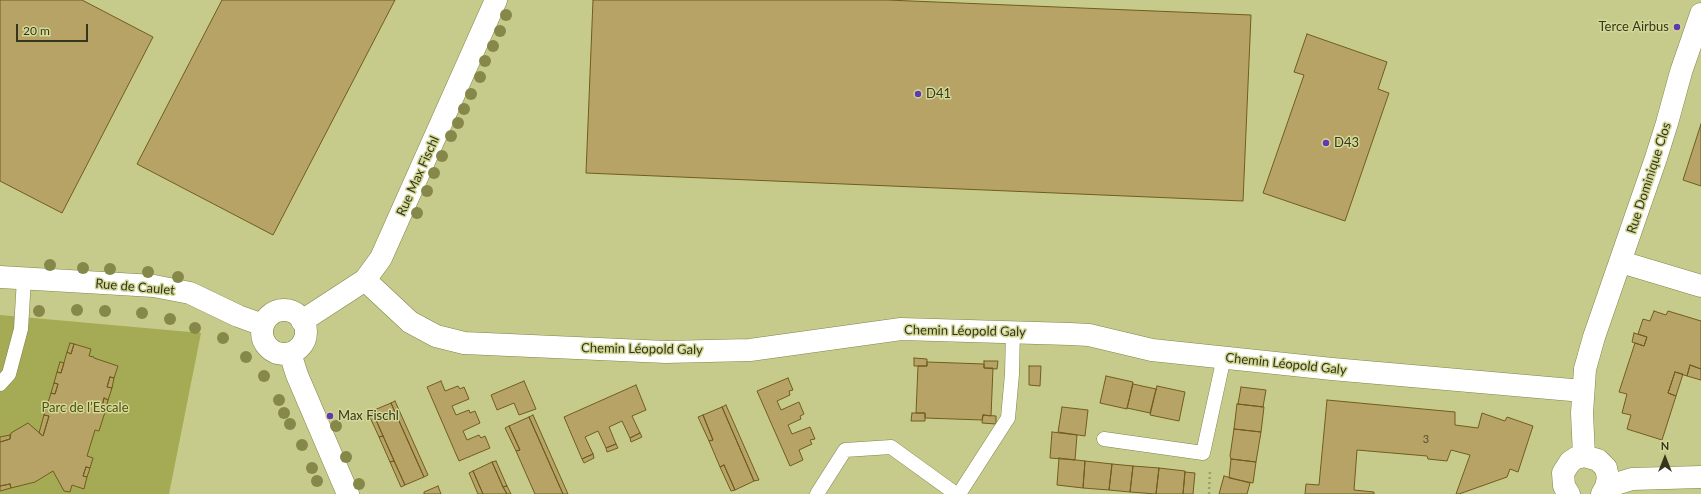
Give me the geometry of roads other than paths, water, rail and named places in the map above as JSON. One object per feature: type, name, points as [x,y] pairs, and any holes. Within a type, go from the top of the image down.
[{"type":"street","name":"Rue Max Fischl","points":[[302,321],[365,280],[381,258],[496,0]]},
{"type":"street","name":"Rue Dominique Clos","points":[[1584,456],[1582,413],[1585,369],[1594,337],[1621,262],[1667,123],[1681,72],[1701,14]]},
{"type":"street","points":[[1621,262],[1701,286]]},
{"type":"street","name":"Rue de Caulet","points":[[0,277],[154,286],[190,293],[238,316],[263,325]]},
{"type":"street","name":"Chemin Léopold Galy","points":[[365,280],[410,322],[436,336],[464,343],[666,352],[750,350],[901,329],[1013,331],[1089,335],[1152,350],[1332,369],[1583,391]]},
{"type":"street","points":[[281,310],[290,311],[297,315],[302,321],[305,328],[305,336],[297,349],[290,353],[283,354],[277,353],[266,345],[262,332],[263,325],[267,318],[273,313],[281,310]]},
{"type":"street","points":[[290,353],[297,375],[348,494]]},
{"type":"street","points":[[1569,494],[1564,486],[1564,473],[1570,462],[1576,458],[1584,456],[1598,460],[1604,483],[1632,479],[1701,477]]},
{"type":"lane","points":[[0,384],[9,374],[21,329],[24,279]]},
{"type":"lane","points":[[959,494],[1008,418],[1012,374],[1013,331]]},
{"type":"lane","points":[[1104,439],[1203,453],[1224,357]]},
{"type":"lane","points":[[817,494],[845,450],[891,448],[956,494]]},
{"type":"place","name":"Terce Airbus","points":[[1677,27]]},
{"type":"place","name":"D41","points":[[918,94]]},
{"type":"place","name":"D43","points":[[1326,143]]},
{"type":"place","name":"Max Fischl","points":[[330,416]]},
{"type":"park label","name":"Parc de l’Escale","points":[[85,408]]}]
